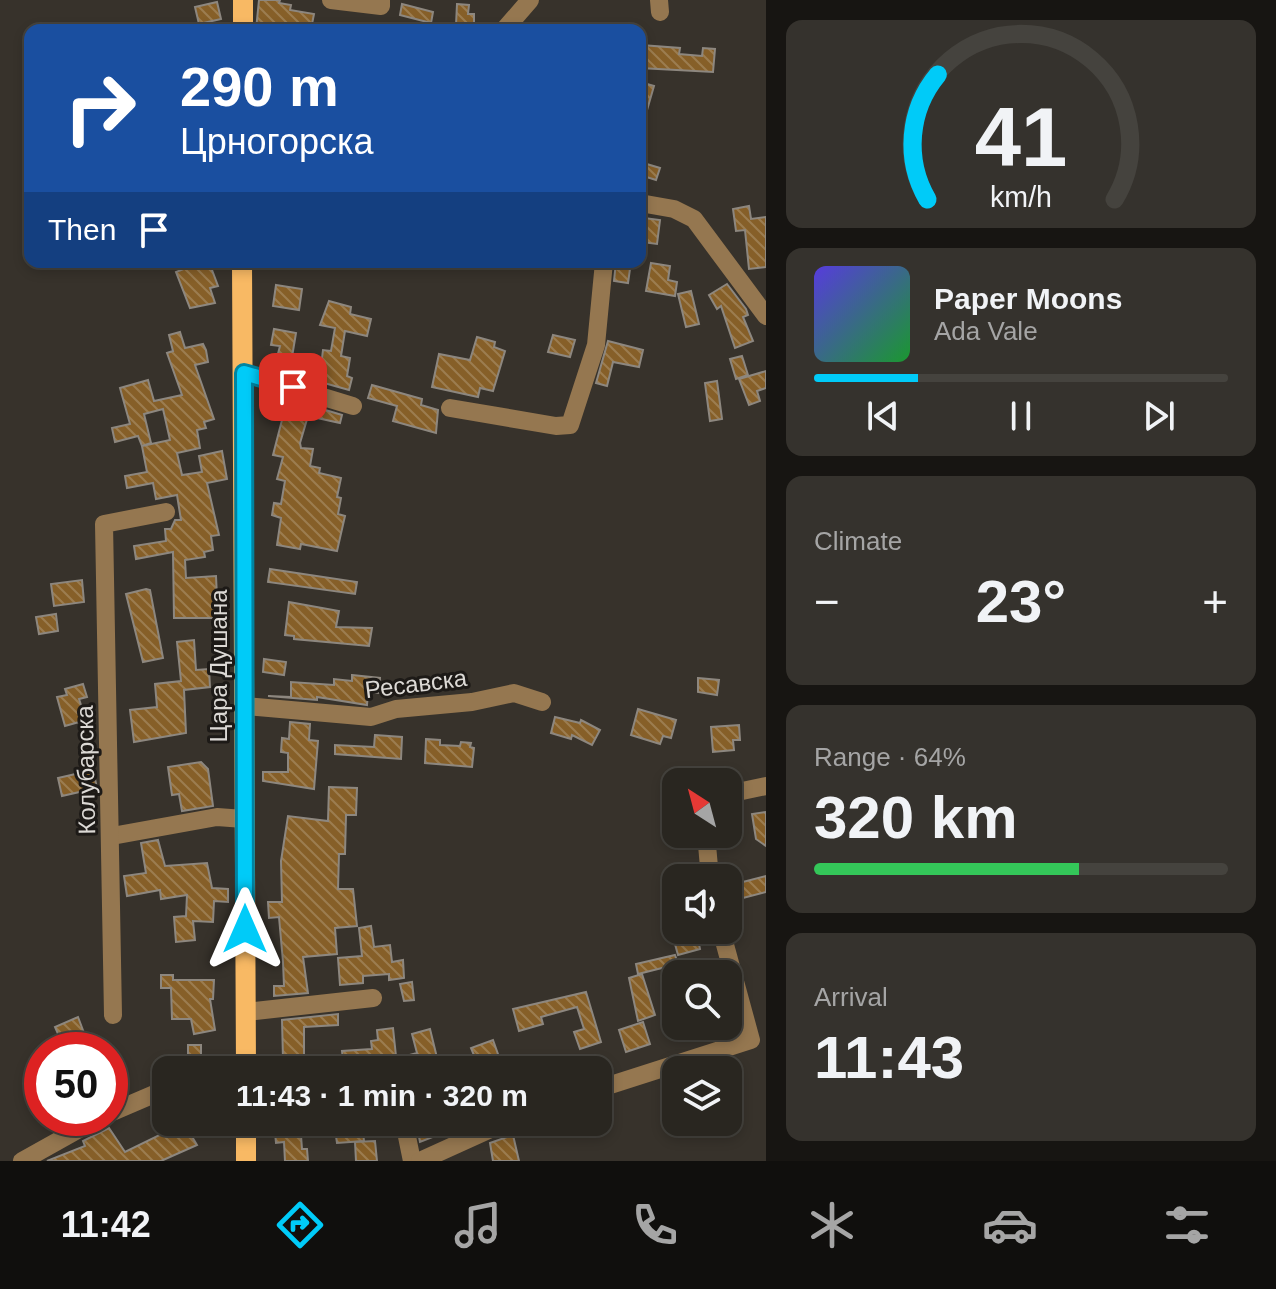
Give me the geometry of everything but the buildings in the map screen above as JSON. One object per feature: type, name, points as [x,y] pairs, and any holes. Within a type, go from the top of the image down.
[{"type":"main road","points":[[243,0],[243,24]]},
{"type":"main road","name":"Цара Душана","points":[[242,268],[246,1056]]},
{"type":"main road","points":[[246,1136],[246,1161]]},
{"type":"street","points":[[331,0],[381,6],[381,0]]},
{"type":"street","points":[[509,24],[530,0]]},
{"type":"street","points":[[646,204],[674,209],[694,219],[766,316]]},
{"type":"street","points":[[450,408],[556,426],[570,425],[596,345],[603,268]]},
{"type":"street","points":[[244,373],[353,406]]},
{"type":"street","name":"Колубарска","points":[[113,1015],[104,524],[166,512]]},
{"type":"street","name":"Ресавска","points":[[245,706],[371,717],[396,709],[472,702],[514,693],[542,702]]},
{"type":"street","points":[[742,791],[766,786]]},
{"type":"street","points":[[112,836],[217,817],[244,819]]},
{"type":"street","points":[[612,1085],[751,1040],[725,944]]},
{"type":"street","points":[[246,1012],[373,998]]},
{"type":"street","points":[[128,1105],[152,1095]]},
{"type":"street","points":[[22,1161],[67,1136]]},
{"type":"street","points":[[407,1136],[412,1161]]},
{"type":"street","points":[[420,1161],[475,1136]]},
{"type":"route","points":[[245,929],[244,373],[293,387]]}]
